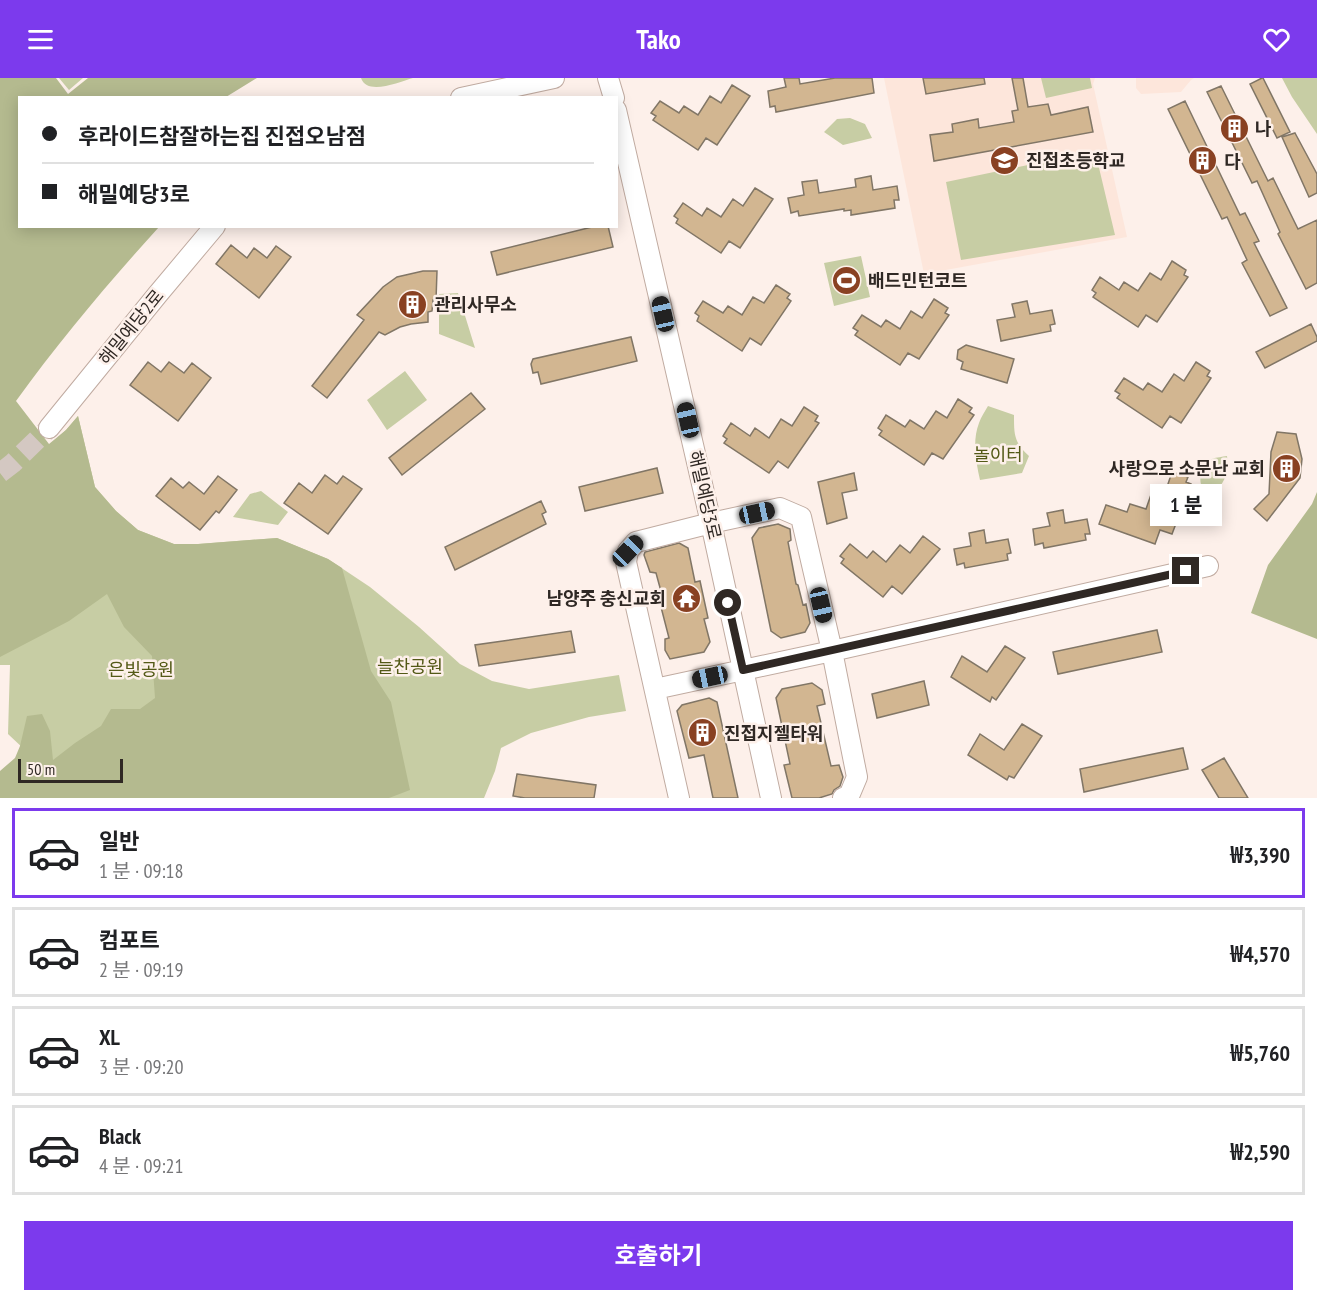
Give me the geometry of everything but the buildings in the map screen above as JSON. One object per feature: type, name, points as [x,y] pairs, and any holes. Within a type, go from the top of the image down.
[{"type":"street","points":[[468,96],[523,81],[554,78]]},
{"type":"street","points":[[608,78],[613,96]]},
{"type":"street","name":"해밀예당3로","points":[[618,119],[711,523],[771,798]]},
{"type":"street","name":"해밀예당2로","points":[[49,428],[213,228]]},
{"type":"street","points":[[680,798],[626,561],[628,551],[636,542],[780,508],[801,517],[832,651],[857,777],[849,796],[843,798]]},
{"type":"street","points":[[656,689],[1208,566]]},
{"type":"shaded area","name":"진접초등학교","points":[[884,78],[1095,78],[1093,84],[1127,237],[924,274]]},
{"type":"shaded area","points":[[1136,78],[1194,78],[1181,92],[1141,94],[1136,88]]},
{"type":"green space","name":"은빛공원","points":[[0,78],[56,78],[68,94],[88,78],[257,78],[228,96],[18,96],[18,228],[158,228],[85,312],[16,401],[49,444],[78,416],[95,487],[116,511],[138,530],[174,544],[277,538],[328,559],[342,568],[371,671],[391,702],[410,790],[389,798],[0,798],[0,771],[15,758],[27,716],[42,714],[50,731],[53,760],[101,726],[111,709],[140,709],[155,698],[152,656],[124,627],[107,594],[69,621],[0,657]]},
{"type":"green space","points":[[59,78],[83,78],[69,90]]},
{"type":"green space","points":[[361,78],[413,78],[392,85],[376,87],[364,83]]},
{"type":"green space","points":[[1041,78],[1090,78],[1092,88],[1046,98]]},
{"type":"green space","points":[[1282,78],[1317,78],[1317,134],[1292,97]]},
{"type":"green space","points":[[850,118],[865,124],[872,138],[843,145],[824,132],[837,119]]},
{"type":"green space","points":[[1095,151],[1115,235],[961,260],[946,182]]},
{"type":"green space","name":"배드민턴코트","points":[[861,256],[870,297],[834,306],[824,263]]},
{"type":"green space","points":[[458,293],[475,348],[439,334],[439,294]]},
{"type":"green space","points":[[405,371],[427,400],[387,430],[367,400]]},
{"type":"green space","name":"놀이터","points":[[988,406],[1014,415],[1016,438],[1029,456],[1022,473],[980,480],[975,444],[980,421]]},
{"type":"green space","name":"은빛공원","points":[[78,416],[95,487],[116,511],[138,530],[174,544],[277,538],[328,559],[370,587],[460,664],[492,681],[529,689],[619,675],[626,711],[589,717],[531,733],[501,748],[484,798],[58,798],[59,782],[8,734],[10,665],[0,665],[0,489],[66,430]]},
{"type":"green space","points":[[1227,456],[1227,472],[1221,485],[1214,494],[1204,492],[1200,478],[1202,469],[1212,459]]},
{"type":"green space","points":[[261,491],[288,512],[278,525],[233,517],[250,494]]},
{"type":"green space","points":[[1317,492],[1317,639],[1251,613],[1268,565],[1312,504]]},
{"type":"tunnel","points":[[0,473],[49,428]]},
{"type":"place","name":"나","points":[[1234,128]]},
{"type":"place","name":"진접초등학교","points":[[1005,160]]},
{"type":"place","name":"다","points":[[1203,161]]},
{"type":"place","name":"배드민턴코트","points":[[847,280]]},
{"type":"place","name":"관리사무소","points":[[413,304]]},
{"type":"place","name":"사랑으로 소문난 교회","points":[[1286,468]]},
{"type":"place","name":"남양주 충신교회","points":[[687,598]]},
{"type":"place","name":"진접지젤타워","points":[[703,733]]},
{"type":"route","points":[[728,603],[743,670],[1186,571]]},
{"type":"park label","name":"늘찬공원","points":[[410,666]]}]
